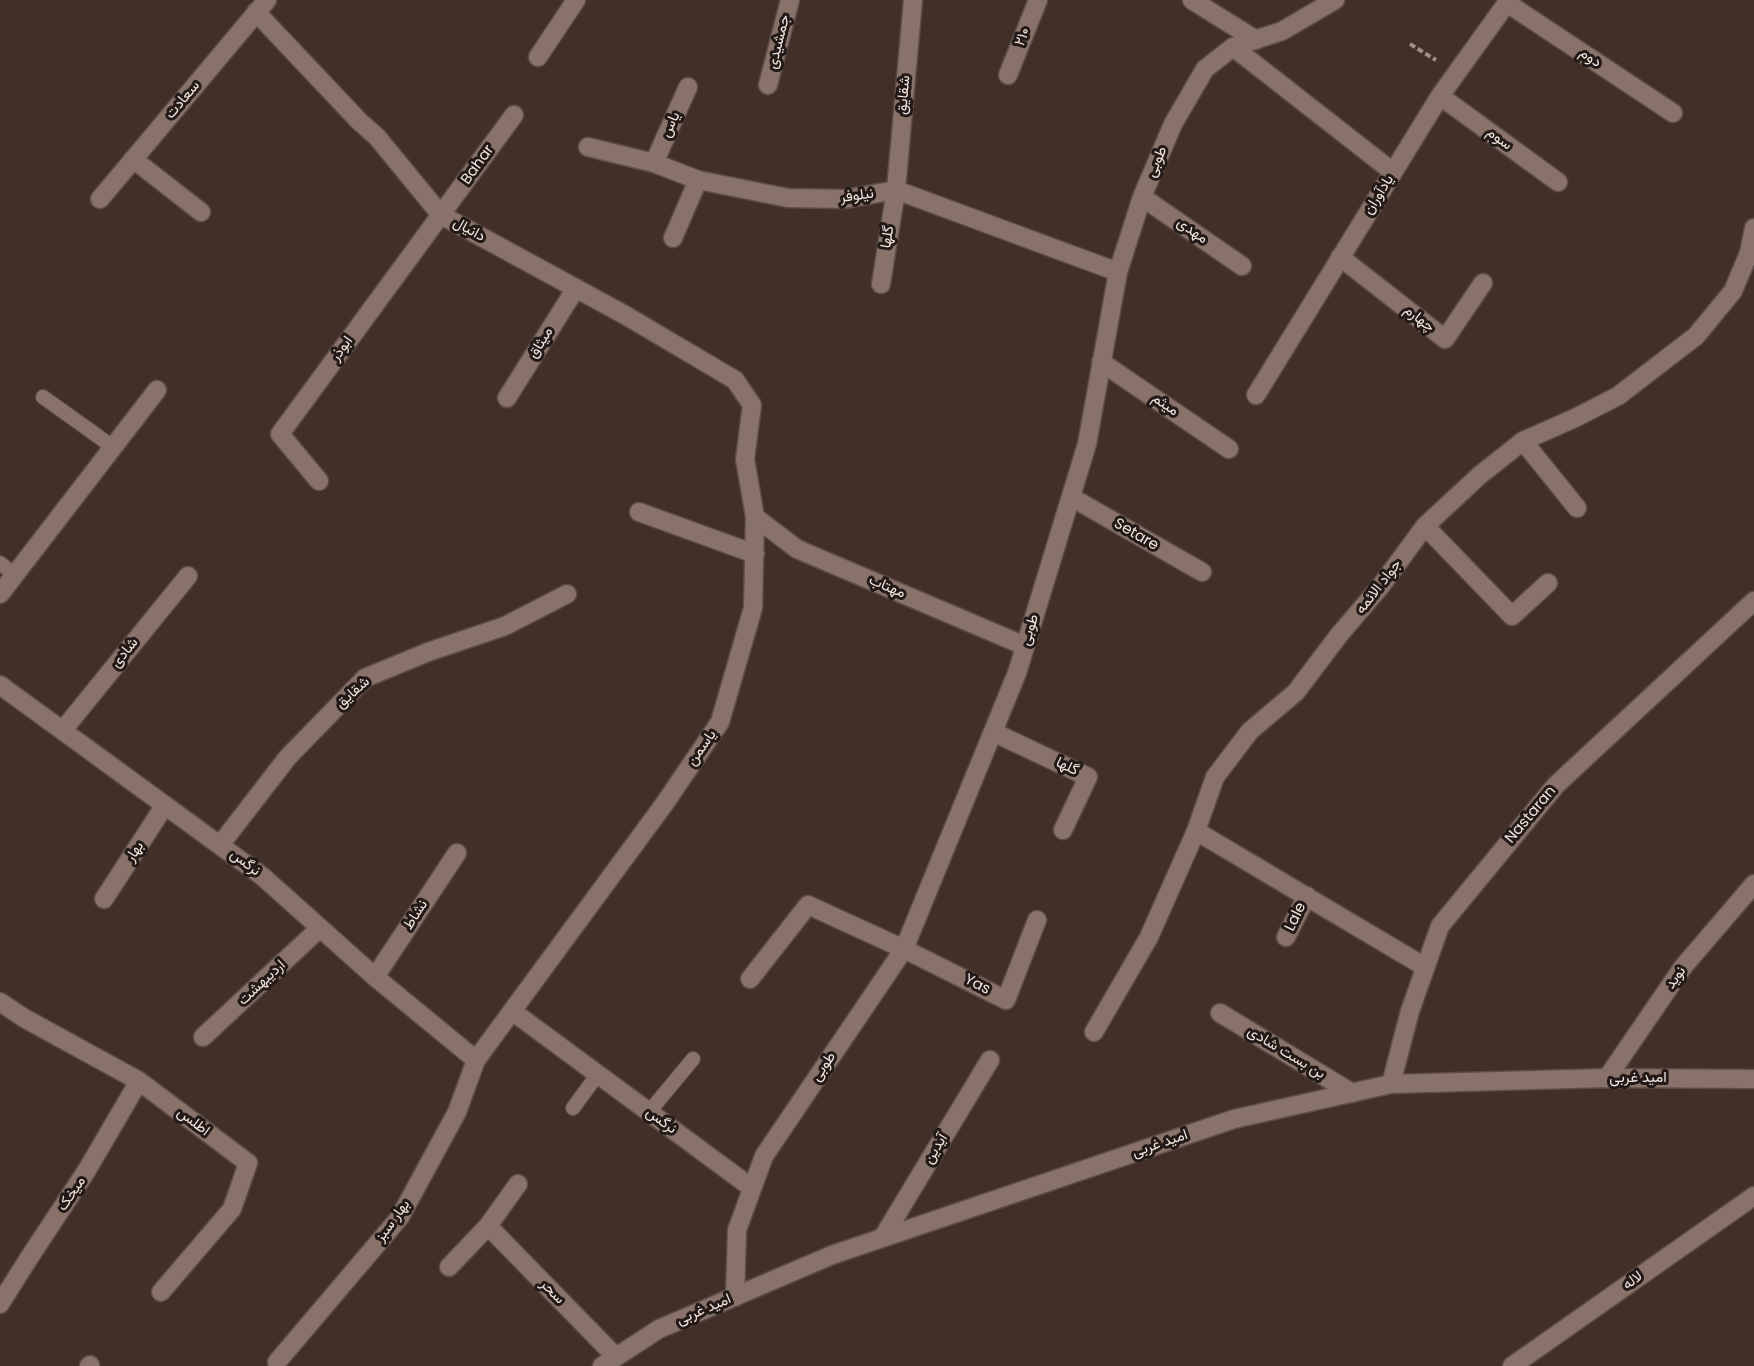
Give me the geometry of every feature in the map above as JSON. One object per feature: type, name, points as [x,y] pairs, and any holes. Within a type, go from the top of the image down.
[{"type":"street","points":[[538,57],[576,0]]},
{"type":"street","name":"جمشیدی","points":[[768,84],[790,0]]},
{"type":"street","name":"شقایق","points":[[896,190],[913,0]]},
{"type":"street","name":"۲۱۰","points":[[1008,75],[1038,0]]},
{"type":"street","points":[[1192,0],[1256,40]]},
{"type":"street","name":"طوبی","points":[[735,1297],[737,1230],[764,1156],[904,949],[1017,673],[1087,444],[1118,272],[1142,196],[1173,124],[1205,69],[1233,47],[1282,31],[1335,0]]},
{"type":"street","name":"یادآوران","points":[[1256,395],[1440,96],[1508,1]]},
{"type":"street","name":"دوم","points":[[1508,1],[1673,113]]},
{"type":"street","name":"سعادت","points":[[100,199],[261,6]]},
{"type":"street","name":"دانیال","points":[[261,6],[359,121],[377,137],[441,215],[625,315],[735,380]]},
{"type":"street","points":[[1233,47],[1393,172]]},
{"type":"street","name":"یاس","points":[[654,163],[688,87]]},
{"type":"street","name":"سوم","points":[[1440,96],[1558,182]]},
{"type":"street","name":"Bahar","points":[[441,215],[514,115]]},
{"type":"street","name":"نیلوفر","points":[[588,147],[654,163],[698,180],[788,198],[845,200],[896,190],[1118,272]]},
{"type":"street","points":[[134,159],[201,212]]},
{"type":"street","points":[[673,238],[698,180]]},
{"type":"street","name":"گلها","points":[[881,284],[896,190]]},
{"type":"street","name":"مهدی","points":[[1142,196],[1242,267]]},
{"type":"street","name":"ابوذر","points":[[319,481],[280,434],[441,215]]},
{"type":"street","name":"جواد الائمه","points":[[1094,1032],[1149,937],[1196,831],[1215,777],[1250,731],[1296,692],[1339,635],[1380,587],[1425,526],[1479,476],[1523,441],[1618,396],[1696,336],[1733,291],[1749,253],[1754,228]]},
{"type":"street","name":"چهارم","points":[[1340,257],[1444,339],[1483,283]]},
{"type":"street","name":"میثاق","points":[[507,398],[576,288]]},
{"type":"street","name":"میثم","points":[[1101,362],[1229,449]]},
{"type":"street","name":"یاسمن","points":[[476,1060],[664,803],[720,722],[753,608],[756,517],[745,459],[752,405],[735,380]]},
{"type":"street","points":[[0,594],[157,390]]},
{"type":"street","points":[[1523,441],[1577,508]]},
{"type":"street","name":"Setare","points":[[1071,497],[1202,572]]},
{"type":"street","points":[[639,512],[755,554]]},
{"type":"street","name":"مهتاب","points":[[756,517],[797,549],[1025,646]]},
{"type":"street","points":[[1425,526],[1512,616],[1548,583]]},
{"type":"street","name":"شادی","points":[[63,730],[188,576]]},
{"type":"street","name":"شقایق","points":[[220,845],[288,757],[365,678],[428,652],[504,626],[567,594]]},
{"type":"street","name":"Nastaran","points":[[1391,1084],[1410,1011],[1440,926],[1556,785],[1754,601]]},
{"type":"street","name":"نرگس","points":[[0,685],[262,876],[375,977],[476,1060]]},
{"type":"street","name":"گلها","points":[[993,732],[1088,777],[1062,830]]},
{"type":"street","name":"بهار","points":[[104,899],[165,805]]},
{"type":"street","points":[[1196,831],[1425,967]]},
{"type":"street","name":"نشاط","points":[[375,977],[457,853]]},
{"type":"street","name":"نوید","points":[[1607,1078],[1683,967],[1754,884]]},
{"type":"street","name":"Lale","points":[[1286,937],[1306,896]]},
{"type":"street","points":[[750,979],[808,905],[904,949]]},
{"type":"street","name":"Yas","points":[[904,949],[1006,1000],[1037,920]]},
{"type":"street","name":"اردیبهشت","points":[[203,1037],[320,928]]},
{"type":"street","name":"اطلس","points":[[0,1002],[24,1018],[139,1082],[248,1163],[232,1209],[161,1292]]},
{"type":"street","name":"نرگس","points":[[512,1011],[752,1188]]},
{"type":"street","name":"بن بست شادی","points":[[1220,1013],[1352,1093]]},
{"type":"street","name":"بهار سبز","points":[[278,1362],[400,1216],[457,1112],[476,1060]]},
{"type":"street","name":"آیدین","points":[[883,1237],[990,1060]]},
{"type":"street","name":"امید غربی","points":[[609,1362],[659,1329],[832,1255],[1234,1119],[1391,1084],[1607,1078],[1754,1078]]},
{"type":"street","name":"میخک","points":[[0,1304],[87,1170],[139,1082]]},
{"type":"street","points":[[449,1267],[488,1226],[518,1184]]},
{"type":"street","name":"لاله","points":[[1512,1366],[1754,1196]]},
{"type":"street","name":"سحر","points":[[488,1226],[609,1362]]},
{"type":"lane","points":[[44,397],[113,447]]},
{"type":"lane","points":[[0,563],[15,575]]},
{"type":"lane","points":[[650,1112],[693,1059]]},
{"type":"lane","points":[[573,1108],[598,1074]]}]
